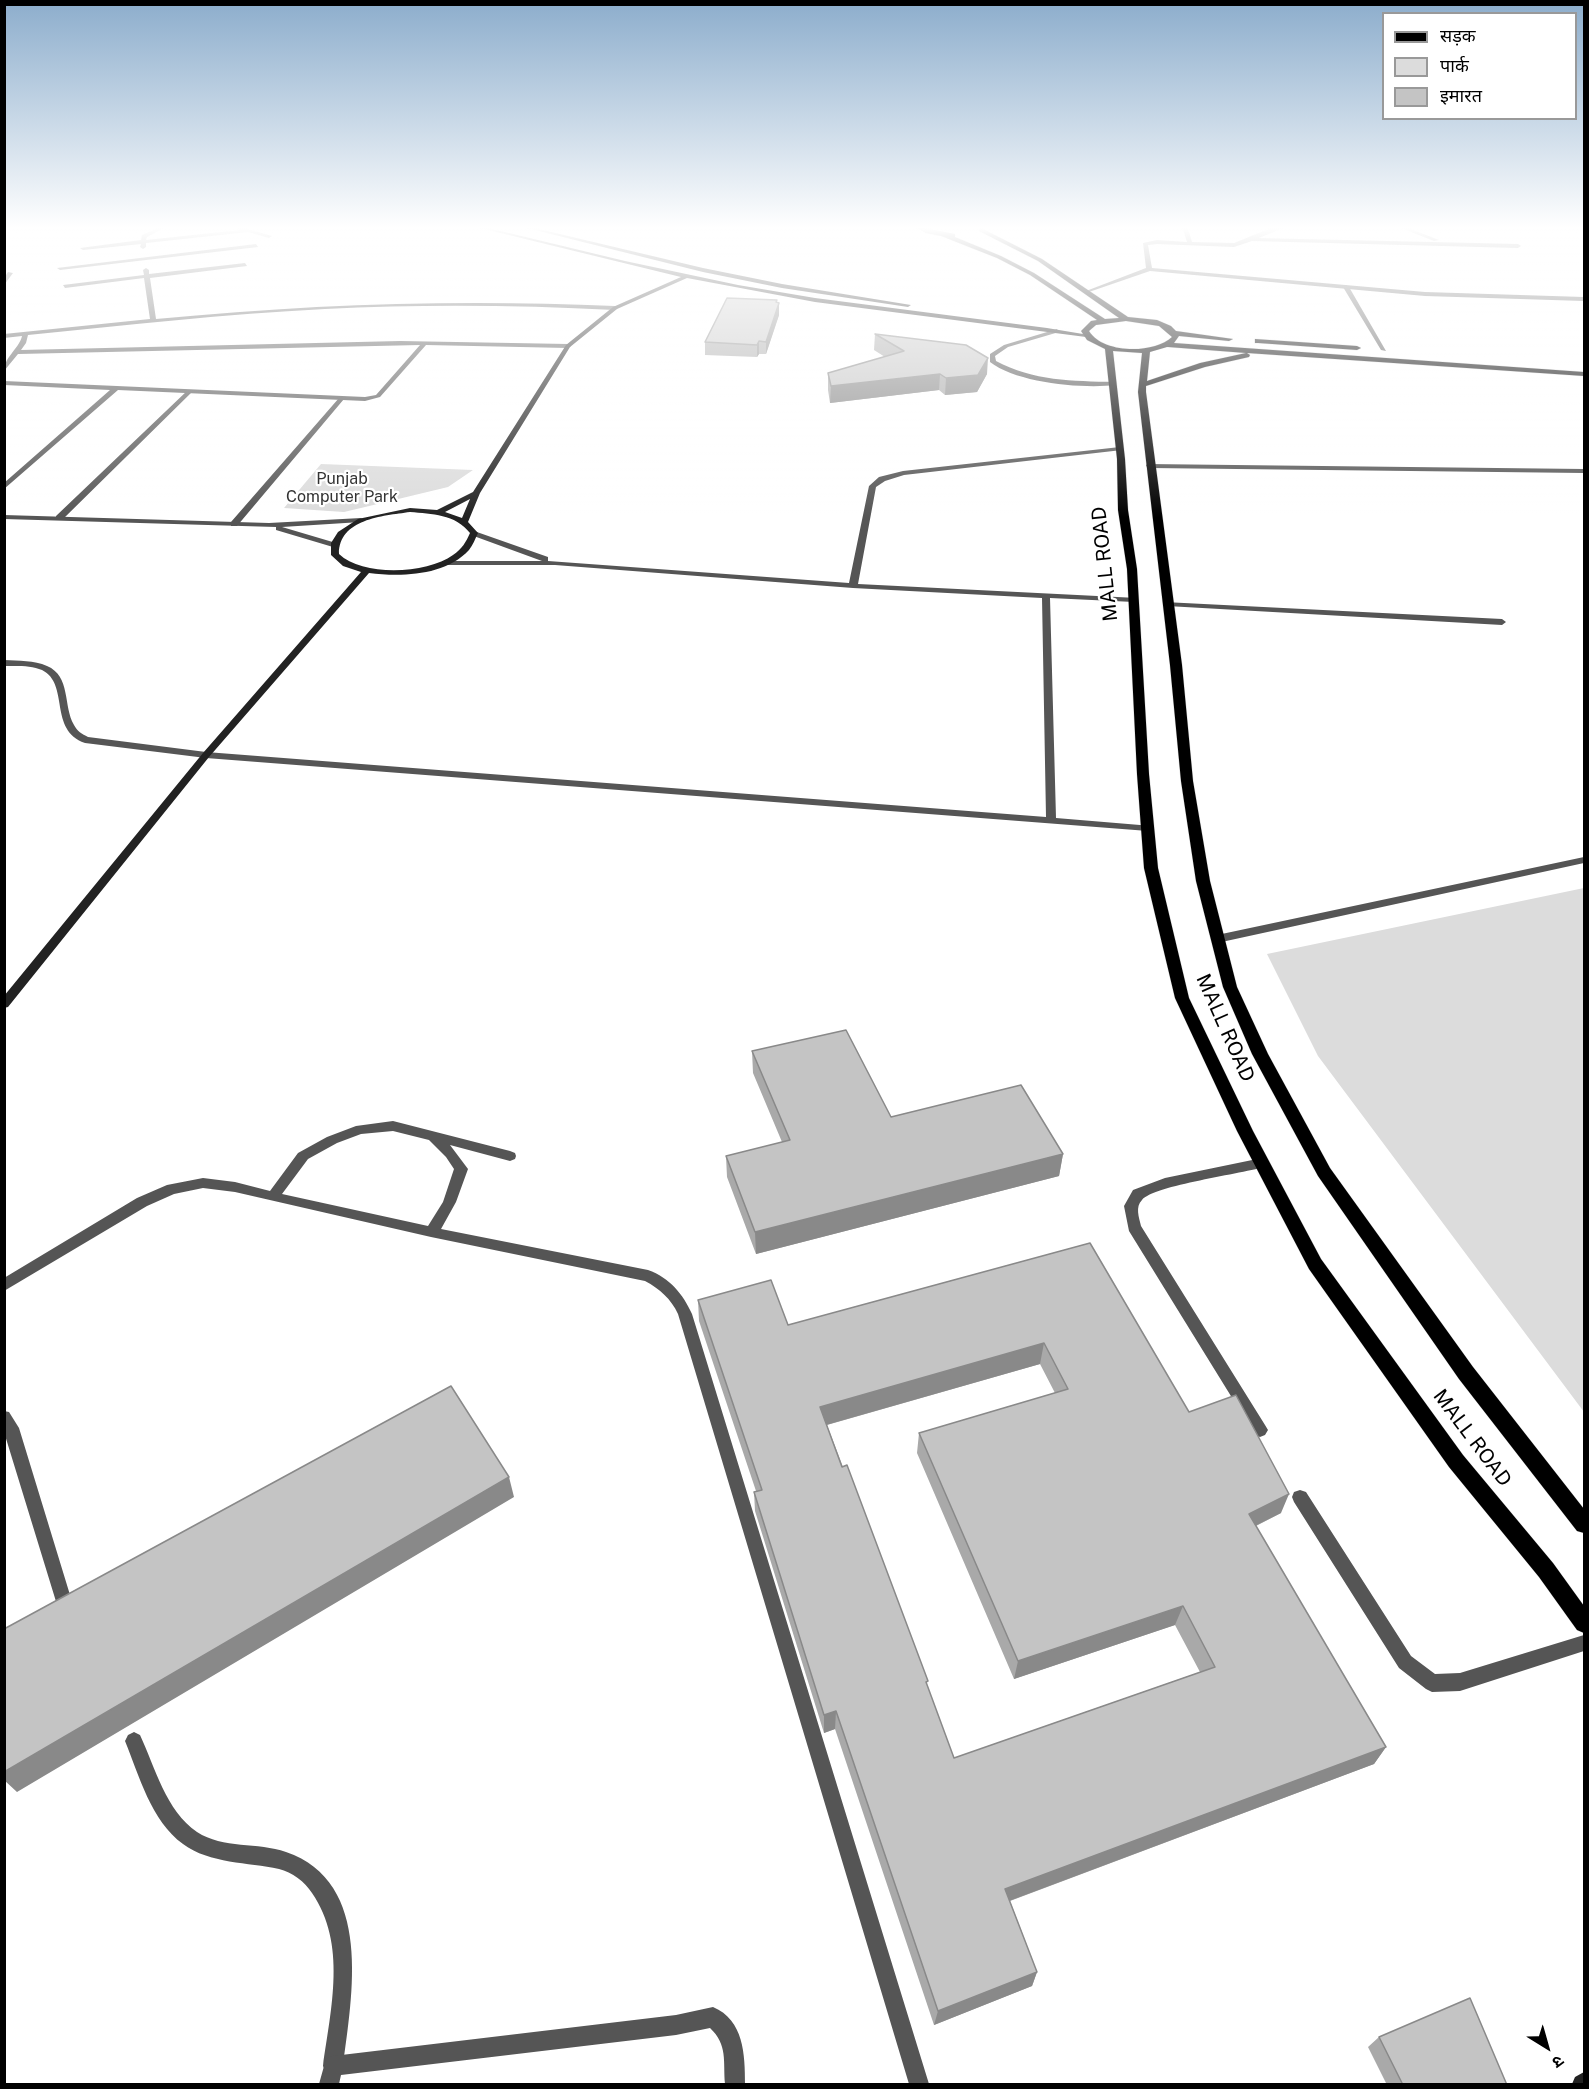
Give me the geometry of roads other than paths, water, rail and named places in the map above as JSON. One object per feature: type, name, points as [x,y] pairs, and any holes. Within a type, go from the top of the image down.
[{"type":"main road","points":[[1099,323],[1087,331],[1090,340],[1109,347],[1148,350],[1174,342],[1175,333]]},
{"type":"main road","points":[[1153,323],[1162,325],[1175,333],[1242,340]]},
{"type":"main road","points":[[1252,340],[1361,348]]},
{"type":"main road","points":[[1168,345],[1584,374]]},
{"type":"main road","name":"MALL ROAD","points":[[1109,347],[1120,449],[1123,510],[1132,570],[1143,774],[1152,868],[1182,998],[1262,1163],[1315,1264],[1456,1461],[1546,1570],[1584,1623]]},
{"type":"main road","points":[[1372,349],[1394,350]]},
{"type":"main road","name":"MALL ROAD","points":[[1148,350],[1144,356],[1142,385],[1150,466],[1176,665],[1187,782],[1203,881],[1230,987],[1260,1054],[1324,1172],[1467,1373],[1584,1524]]},
{"type":"main road","points":[[1142,385],[1194,368],[1264,351]]},
{"type":"main road","points":[[1506,359],[1584,365]]},
{"type":"street","points":[[4,336],[137,323]]},
{"type":"street","points":[[464,522],[477,493],[568,346],[597,323]]},
{"type":"street","points":[[992,323],[1057,331],[1087,331]]},
{"type":"street","points":[[1033,323],[1087,331]]},
{"type":"street","points":[[1368,323],[1384,350]]},
{"type":"street","points":[[1057,331],[1006,346],[992,355],[993,362],[1025,377],[1114,384]]},
{"type":"street","points":[[4,369],[23,343],[26,334]]},
{"type":"street","points":[[17,351],[424,344],[568,346]]},
{"type":"street","points":[[4,382],[365,399],[378,396],[424,344]]},
{"type":"street","points":[[4,486],[116,388]]},
{"type":"street","points":[[59,518],[190,391]]},
{"type":"street","points":[[234,524],[341,399]]},
{"type":"street","points":[[853,586],[873,486],[882,479],[903,473],[1120,449]]},
{"type":"street","points":[[1150,466],[1584,471]]},
{"type":"street","points":[[439,512],[477,493]]},
{"type":"street","points":[[4,517],[269,525],[361,520],[410,510],[439,512],[457,517],[469,525],[474,533],[555,563]]},
{"type":"street","points":[[361,520],[338,535],[333,544],[335,555],[347,565],[366,571],[391,573],[417,571],[446,563],[463,553],[471,544],[474,533]]},
{"type":"street","points":[[269,525],[333,544]]},
{"type":"street","points":[[446,563],[555,563],[853,586],[1134,600]]},
{"type":"street","points":[[4,1004],[10,990],[206,755],[366,571]]},
{"type":"street","points":[[1046,597],[1051,820]]},
{"type":"street","points":[[1167,604],[1502,622]]},
{"type":"street","points":[[4,663],[34,665],[47,669],[54,675],[61,689],[67,725],[75,735],[85,740],[206,755],[1148,828]]},
{"type":"street","points":[[1217,939],[1584,860]]},
{"type":"street","points":[[273,1197],[303,1156],[341,1136],[360,1129],[393,1126],[510,1156]]},
{"type":"street","points":[[431,1232],[445,1214],[456,1190],[460,1169],[451,1154],[433,1136]]},
{"type":"street","points":[[1260,1430],[1134,1227],[1131,1206],[1138,1194],[1170,1182],[1262,1163]]},
{"type":"street","points":[[4,1286],[142,1202],[172,1189],[203,1183],[235,1186],[273,1197],[431,1232],[648,1276],[664,1284],[679,1299],[919,2085]]},
{"type":"street","points":[[4,1417],[11,1428],[66,1608]]},
{"type":"street","points":[[1300,1497],[1405,1662],[1432,1683],[1460,1682],[1584,1643]]},
{"type":"street","points":[[134,1741],[169,1818],[191,1839],[218,1849],[285,1861],[307,1871],[325,1892],[339,1919],[343,1952],[343,1987],[331,2075],[676,2025],[713,2017],[729,2032],[734,2057],[735,2085]]},
{"type":"park label","name":"Punjab Computer Park","points":[[342,488]]}]
